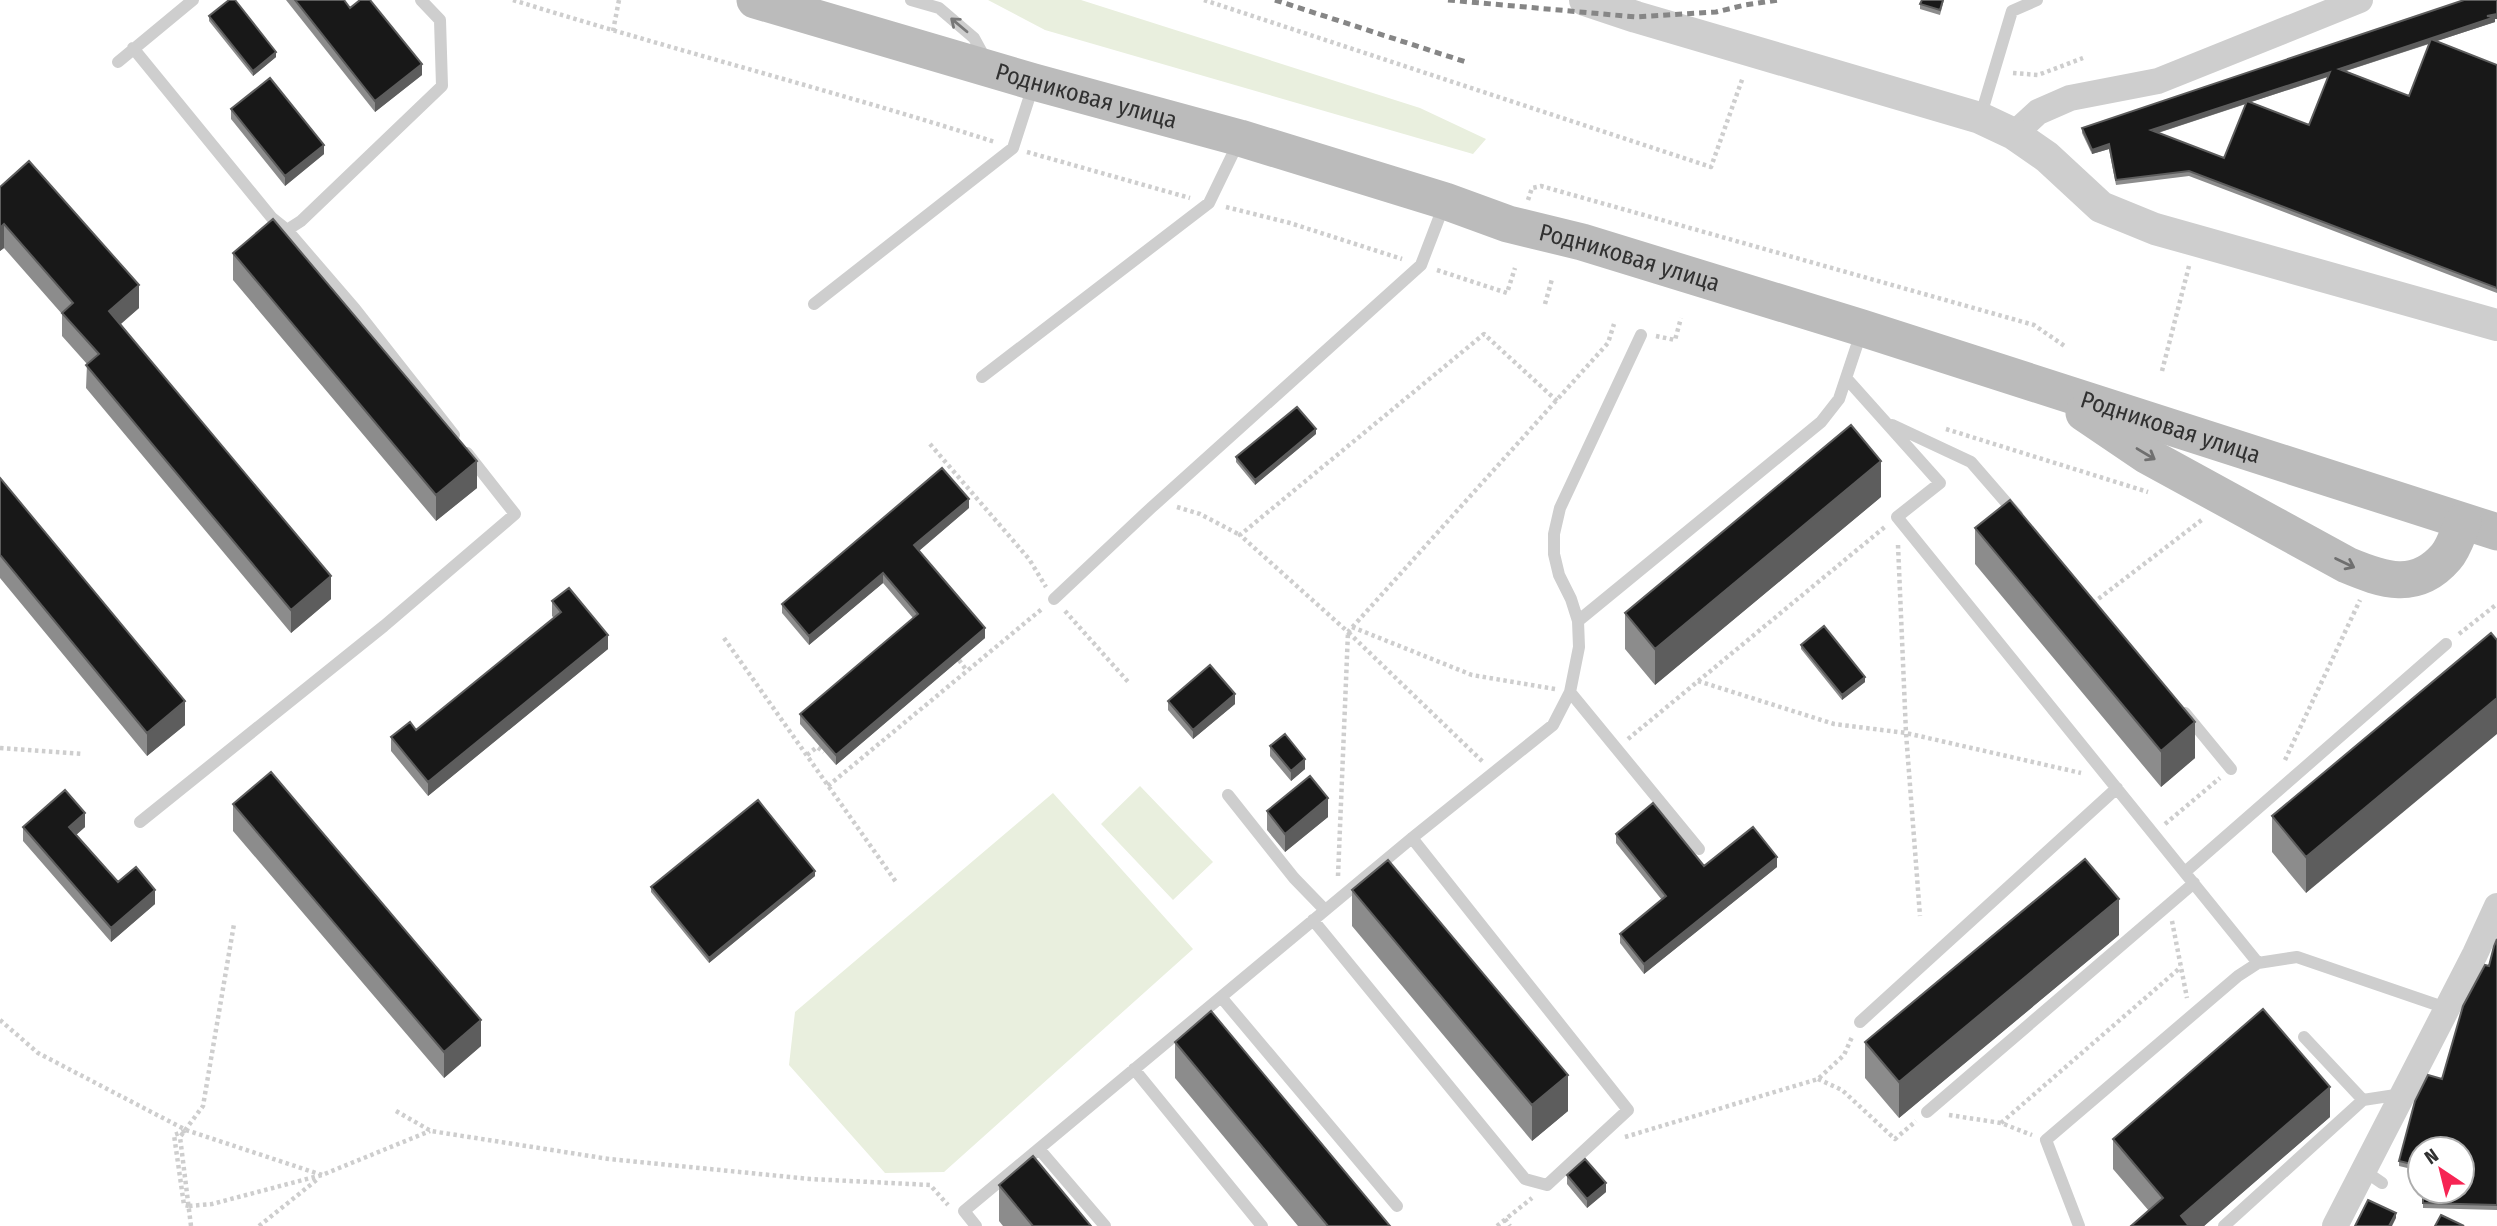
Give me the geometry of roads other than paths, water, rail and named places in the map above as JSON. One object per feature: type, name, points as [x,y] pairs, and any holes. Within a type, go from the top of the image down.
[{"type":"main road","name":"Родниковая улица","points":[[755,0],[1034,82],[1240,138],[1445,201],[1522,228],[1582,242],[1862,328],[2480,527]]},
{"type":"main road","points":[[2049,389],[2146,454],[2347,565],[2378,578],[2400,581],[2421,576],[2480,527]]},
{"type":"street","points":[[1586,0],[1980,118],[2014,134],[2047,157],[2101,207],[2155,229],[2497,325]]},
{"type":"street","points":[[2014,134],[2038,112],[2070,98],[2158,81],[2360,0]]},
{"type":"street","points":[[2335,1226],[2373,1177],[2402,1094],[2446,1008],[2482,958],[2497,906]]},
{"type":"lane","points":[[118,62],[193,0]]},
{"type":"lane","points":[[287,230],[301,221],[442,86],[440,20],[421,0]]},
{"type":"lane","points":[[911,0],[939,8],[974,38],[992,69]]},
{"type":"lane","points":[[1980,118],[2012,11],[2036,0]]},
{"type":"lane","points":[[133,48],[272,218],[287,230],[355,309],[515,514],[384,626],[140,822]]},
{"type":"lane","points":[[814,304],[1013,148],[1034,82]]},
{"type":"lane","points":[[982,377],[1209,203],[1240,138]]},
{"type":"lane","points":[[1054,599],[1421,265],[1445,201]]},
{"type":"lane","points":[[1578,621],[1821,422],[1839,399],[1862,328]]},
{"type":"lane","points":[[976,1226],[964,1211],[1412,838],[1553,725],[1570,692],[1579,646],[1578,621],[1559,575],[1553,534],[1560,508],[1641,335]]},
{"type":"lane","points":[[1847,379],[1940,483],[1897,517],[2258,963]]},
{"type":"lane","points":[[1886,422],[1971,462],[2023,523]]},
{"type":"lane","points":[[2185,872],[2446,644]]},
{"type":"lane","points":[[1570,692],[1699,849]]},
{"type":"lane","points":[[2179,707],[2231,769]]},
{"type":"lane","points":[[1860,1022],[2117,788]]},
{"type":"lane","points":[[1228,794],[1294,878],[1325,910]]},
{"type":"lane","points":[[1313,920],[1525,1179],[1547,1185],[1628,1110],[1412,838]]},
{"type":"lane","points":[[1927,1112],[2194,883]]},
{"type":"lane","points":[[2079,1226],[2046,1140],[2238,976],[2258,963],[2297,957],[2446,1008]]},
{"type":"lane","points":[[1221,997],[1397,1206]]},
{"type":"lane","points":[[2304,1037],[2363,1100]]},
{"type":"lane","points":[[1134,1069],[1262,1226]]},
{"type":"lane","points":[[2224,1226],[2363,1100],[2402,1094]]},
{"type":"lane","points":[[1039,1149],[1105,1226]]},
{"type":"railway","points":[[1275,0],[1466,62]]},
{"type":"railway","points":[[1448,0],[1636,17],[1716,12],[1778,0]]}]
